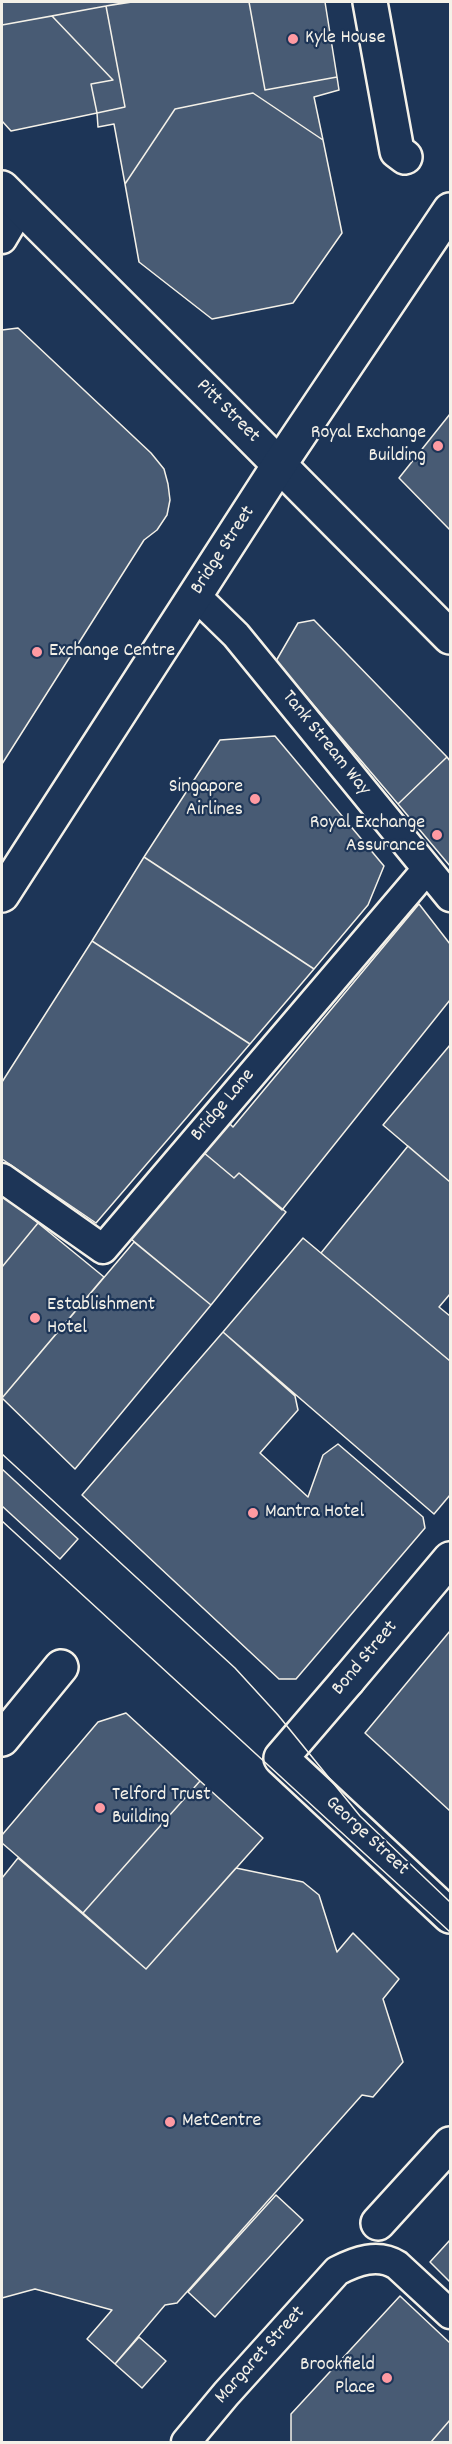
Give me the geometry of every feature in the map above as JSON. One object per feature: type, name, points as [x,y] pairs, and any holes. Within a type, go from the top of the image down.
[{"type":"street","points":[[370,2],[396,151],[405,157]]},
{"type":"street","name":"Pitt Street","points":[[11,198],[450,637]]},
{"type":"street","name":"Bridge Street","points":[[2,895],[279,465],[450,210]]},
{"type":"street","name":"Bond Street","points":[[280,1758],[450,1559]]},
{"type":"street","points":[[2,1739],[62,1667]]},
{"type":"street","name":"George Street","points":[[280,1758],[450,1916]]},
{"type":"street","points":[[378,2223],[450,2144]]},
{"type":"lane","points":[[2,239],[11,198]]},
{"type":"lane","name":"Tank Stream Way","points":[[195,595],[236,635],[450,897]]},
{"type":"lane","name":"Bridge Lane","points":[[2,1178],[103,1249],[427,869]]},
{"type":"lane","name":"Margaret Street","points":[[186,2442],[337,2271],[360,2261],[389,2260],[450,2314]]},
{"type":"building","points":[[2,2],[128,2],[2,25]]},
{"type":"building","points":[[132,2],[249,2],[265,90],[337,77],[339,90],[314,97],[323,140],[253,93],[175,109],[125,184],[114,124],[98,127],[97,113],[125,107],[106,6]]},
{"type":"building","name":"Kyle House","points":[[249,2],[325,2],[337,77],[265,90]]},
{"type":"building","points":[[106,6],[125,107],[97,113],[91,84],[113,80],[52,16]]},
{"type":"building","points":[[52,16],[113,80],[91,84],[97,113],[11,131],[2,121],[2,25]]},
{"type":"building","points":[[253,93],[323,140],[342,233],[293,303],[212,319],[139,262],[125,184],[175,109]]},
{"type":"building","name":"Exchange Centre","points":[[18,328],[151,453],[164,469],[170,500],[167,515],[157,530],[144,540],[2,764],[2,330]]},
{"type":"building","name":"Royal Exchange Building","points":[[450,414],[450,530],[399,478]]},
{"type":"building","points":[[314,620],[447,757],[398,804],[276,661],[298,623]]},
{"type":"building","name":"Singapore Airlines","points":[[275,736],[384,866],[368,905],[314,969],[144,857],[220,740]]},
{"type":"building","name":"Royal Exchange Assurance","points":[[447,757],[450,761],[450,866],[398,804]]},
{"type":"building","points":[[144,857],[314,969],[250,1044],[92,941]]},
{"type":"building","points":[[419,904],[450,944],[450,1000],[282,1210],[239,1173],[234,1178],[203,1152],[228,1122],[233,1127]]},
{"type":"building","points":[[92,941],[250,1044],[96,1223],[2,1159],[2,1082]]},
{"type":"building","points":[[450,1045],[450,1182],[383,1125]]},
{"type":"building","points":[[408,1146],[450,1182],[450,1294],[439,1307],[450,1316],[450,1361],[321,1253]]},
{"type":"building","points":[[203,1152],[234,1178],[239,1173],[286,1212],[211,1305],[131,1239]]},
{"type":"building","points":[[2,1195],[38,1223],[2,1267]]},
{"type":"building","name":"Establishment Hotel","points":[[38,1223],[104,1277],[2,1398],[2,1267]]},
{"type":"building","points":[[303,1238],[450,1361],[450,1495],[434,1514],[223,1332]]},
{"type":"building","points":[[134,1242],[211,1305],[75,1469],[2,1398]]},
{"type":"building","points":[[223,1332],[295,1396],[298,1410],[260,1453],[308,1497],[323,1455],[338,1444],[423,1517],[425,1528],[296,1679],[279,1679],[82,1495]]},
{"type":"building","points":[[2,1469],[78,1539],[60,1559],[2,1506]]},
{"type":"building","points":[[450,1631],[450,1811],[365,1733]]},
{"type":"building","name":"Telford Trust Building","points":[[126,1713],[200,1781],[83,1913],[2,1843],[2,1835],[98,1722]]},
{"type":"building","points":[[200,1781],[263,1838],[146,1969],[83,1913]]},
{"type":"building","name":"MetCentre","points":[[18,1858],[146,1969],[236,1868],[303,1882],[319,1895],[337,1952],[353,1933],[399,1979],[383,1999],[403,2062],[373,2097],[362,2095],[177,2303],[165,2305],[115,2364],[87,2339],[112,2310],[35,2289],[2,2298],[2,1878]]},
{"type":"building","points":[[276,2195],[303,2220],[215,2317],[188,2292]]},
{"type":"building","points":[[450,2240],[450,2282],[430,2262]]},
{"type":"building","name":"Brookfield Place","points":[[400,2296],[450,2343],[450,2420],[431,2442],[291,2442],[291,2414]]},
{"type":"building","points":[[139,2337],[166,2361],[142,2388],[115,2364]]},
{"type":"building","points":[[450,2420],[450,2442],[431,2442]]},
{"type":"tram line","points":[[2,1454],[235,1668],[278,1715],[360,1816],[450,1902]]},
{"type":"tram line","points":[[2,1521],[450,1932]]},
{"type":"place","name":"Kyle House","points":[[293,39]]},
{"type":"place","name":"Royal Exchange Building","points":[[438,446]]},
{"type":"place","name":"Exchange Centre","points":[[37,652]]},
{"type":"place","name":"Singapore Airlines","points":[[255,799]]},
{"type":"place","name":"Royal Exchange Assurance","points":[[437,835]]},
{"type":"place","name":"Establishment Hotel","points":[[35,1318]]},
{"type":"place","name":"Mantra Hotel","points":[[253,1513]]},
{"type":"place","name":"Telford Trust Building","points":[[100,1808]]},
{"type":"place","name":"MetCentre","points":[[170,2122]]},
{"type":"place","name":"Brookfield Place","points":[[387,2378]]}]
